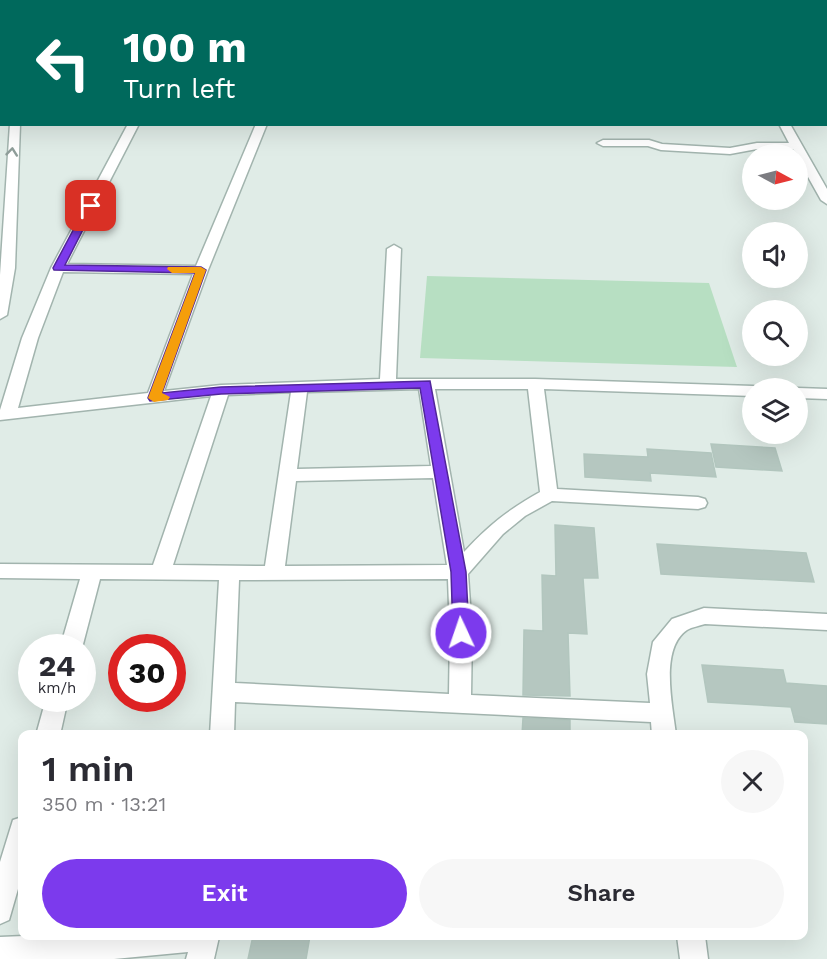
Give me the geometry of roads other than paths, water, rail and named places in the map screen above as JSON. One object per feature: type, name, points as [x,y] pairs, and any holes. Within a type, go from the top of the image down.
[{"type":"street","points":[[0,315],[10,241],[11,155],[15,126]]},
{"type":"street","points":[[133,126],[58,268],[30,338],[4,414],[221,390],[388,384],[535,384],[742,392]]},
{"type":"street","points":[[154,398],[201,270],[261,126]]},
{"type":"street","points":[[785,126],[795,144]]},
{"type":"street","points":[[603,143],[649,143],[661,147],[730,151],[742,149]]},
{"type":"street","points":[[808,167],[827,200]]},
{"type":"street","points":[[388,384],[394,249]]},
{"type":"street","points":[[58,268],[201,270]]},
{"type":"street","points":[[426,384],[458,572],[461,633],[460,704]]},
{"type":"street","points":[[535,384],[549,495]]},
{"type":"street","points":[[274,573],[300,387]]},
{"type":"street","points":[[161,572],[221,390]]},
{"type":"street","points":[[808,393],[827,394]]},
{"type":"street","points":[[289,475],[442,472]]},
{"type":"street","points":[[0,571],[458,572],[496,529],[518,512],[549,495],[698,503]]},
{"type":"street","points":[[75,634],[92,570]]},
{"type":"street","points":[[222,730],[229,573]]},
{"type":"street","points":[[225,692],[460,704],[662,724],[658,674],[664,642],[679,625],[704,616],[827,622]]},
{"type":"street","points":[[49,730],[54,712]]},
{"type":"street","points":[[0,911],[18,843]]},
{"type":"street","points":[[692,940],[694,959]]},
{"type":"street","points":[[0,951],[158,943],[203,944]]}]
